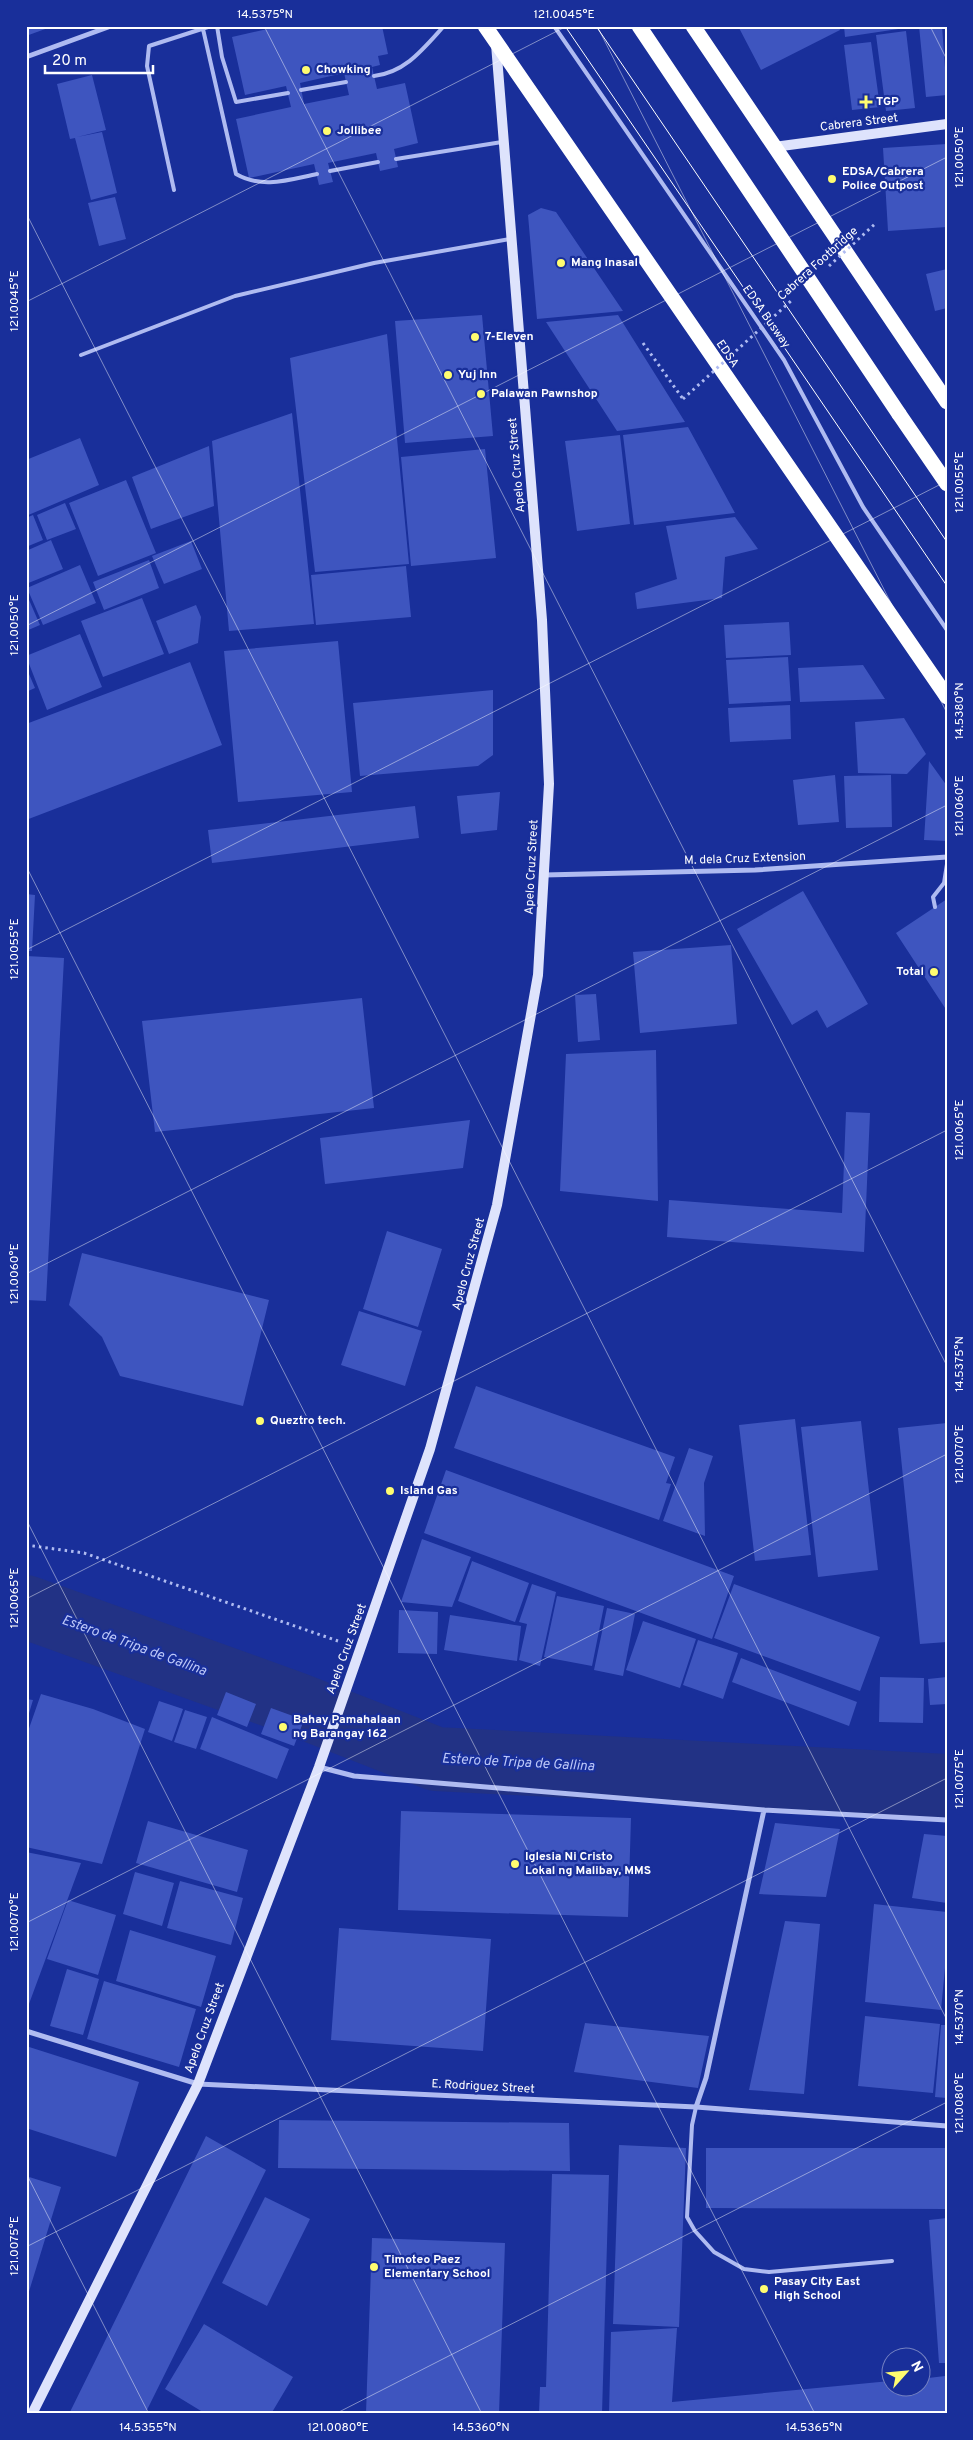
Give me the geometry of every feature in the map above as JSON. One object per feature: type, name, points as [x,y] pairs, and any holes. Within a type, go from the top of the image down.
[{"type":"highway","name":"EDSA","points":[[486,26],[947,697]]},
{"type":"highway","points":[[638,26],[947,484]]},
{"type":"highway","points":[[693,26],[947,402]]},
{"type":"street","points":[[26,57],[111,26]]},
{"type":"street","name":"Apelo Cruz Street","points":[[32,2414],[198,2084],[319,1767],[430,1449],[493,1227],[538,975],[549,784],[542,620],[496,41]]},
{"type":"street","name":"Cabrera Street","points":[[774,147],[947,124]]},
{"type":"street","name":"M. dela Cruz Extension","points":[[544,875],[755,870],[947,857]]},
{"type":"street","points":[[319,1767],[354,1776],[764,1810],[947,1820]]},
{"type":"street","points":[[696,2108],[706,2078],[764,1810]]},
{"type":"street","name":"E. Rodriguez Street","points":[[26,2031],[198,2084],[696,2108],[947,2126]]},
{"type":"lane","points":[[174,190],[147,66],[149,46],[211,26]]},
{"type":"lane","points":[[217,26],[222,56],[236,102],[288,92]]},
{"type":"lane","points":[[374,76],[385,75],[407,66],[444,26]]},
{"type":"lane","name":"EDSA Busway","points":[[554,26],[784,360],[863,507],[947,630]]},
{"type":"lane","points":[[203,29],[236,174],[249,182],[279,182],[316,174]]},
{"type":"lane","points":[[301,90],[346,82]]},
{"type":"lane","points":[[396,159],[504,141]]},
{"type":"lane","points":[[330,171],[378,162]]},
{"type":"lane","points":[[81,355],[235,296],[374,263],[511,239]]},
{"type":"lane","points":[[935,907],[933,897],[944,883],[947,864]]},
{"type":"lane","points":[[696,2108],[692,2125],[687,2217],[695,2231],[714,2252],[744,2269],[769,2272],[892,2261]]},
{"type":"path","name":"Cabrera Footbridge","points":[[826,269],[876,224]]},
{"type":"path","name":"Cabrera Footbridge","points":[[643,343],[683,399],[797,295]]},
{"type":"path","points":[[26,1545],[84,1554],[361,1649]]},
{"type":"building","points":[[26,26],[48,26],[48,28],[26,36]]},
{"type":"building","points":[[281,26],[382,26],[388,54],[378,56],[380,65],[372,67],[377,89],[405,83],[418,143],[394,149],[398,167],[380,171],[376,153],[328,163],[333,182],[319,185],[314,164],[249,178],[236,119],[291,107],[286,86],[245,95],[232,37]],"holes":[[[344,73],[349,95],[304,104],[300,83]]]},
{"type":"building","points":[[738,26],[839,26],[840,30],[761,70]]},
{"type":"building","points":[[844,26],[904,26],[905,28],[845,37]]},
{"type":"building","points":[[919,26],[942,26],[947,95],[926,97]]},
{"type":"building","points":[[906,31],[915,108],[886,111],[876,35]]},
{"type":"building","points":[[871,42],[880,107],[852,110],[844,45]]},
{"type":"building","points":[[92,75],[106,130],[77,137],[102,132],[117,193],[91,200],[75,138],[70,139],[57,84]]},
{"type":"building","points":[[947,144],[947,227],[888,231],[883,148]]},
{"type":"building","points":[[115,197],[126,239],[99,246],[88,203]]},
{"type":"building","name":"Mang Inasal","points":[[541,208],[556,212],[623,311],[537,319],[528,215]]},
{"type":"building","points":[[947,269],[947,308],[935,311],[926,274]]},
{"type":"building","points":[[482,315],[493,436],[405,443],[395,321]]},
{"type":"building","points":[[618,315],[685,422],[617,431],[546,322]]},
{"type":"building","points":[[387,334],[409,564],[315,572],[290,358]]},
{"type":"building","points":[[292,413],[314,624],[229,631],[212,441]]},
{"type":"building","points":[[688,427],[735,513],[634,525],[623,435]]},
{"type":"building","points":[[620,435],[630,524],[577,531],[565,441]]},
{"type":"building","points":[[80,438],[99,485],[26,516],[26,460]]},
{"type":"building","points":[[209,446],[214,506],[151,529],[132,477]]},
{"type":"building","points":[[485,449],[496,558],[411,566],[401,457]]},
{"type":"building","points":[[126,480],[156,553],[98,576],[69,503]]},
{"type":"building","points":[[65,503],[76,529],[47,540],[37,515]]},
{"type":"building","points":[[33,515],[43,540],[26,547],[26,518]]},
{"type":"building","points":[[735,517],[758,549],[725,557],[722,598],[637,609],[635,593],[677,579],[666,526]]},
{"type":"building","points":[[51,540],[63,569],[26,584],[26,551]]},
{"type":"building","points":[[191,541],[202,569],[164,584],[152,556]]},
{"type":"building","points":[[149,560],[159,588],[104,610],[93,582]]},
{"type":"building","points":[[80,565],[96,603],[43,625],[27,588]]},
{"type":"building","points":[[406,566],[411,617],[316,625],[311,575]]},
{"type":"building","points":[[26,593],[40,625],[26,631]]},
{"type":"building","points":[[142,598],[164,654],[103,677],[81,621]]},
{"type":"building","points":[[196,605],[201,617],[198,643],[169,654],[156,621]]},
{"type":"building","points":[[789,622],[791,655],[726,658],[724,625]]},
{"type":"building","points":[[80,634],[102,687],[47,710],[26,656]]},
{"type":"building","points":[[338,641],[352,792],[238,802],[224,651]]},
{"type":"building","points":[[788,657],[791,701],[729,704],[726,660]]},
{"type":"building","points":[[190,662],[222,745],[26,820],[26,724]]},
{"type":"building","points":[[863,665],[885,699],[800,702],[798,668]]},
{"type":"building","points":[[26,667],[35,688],[26,692]]},
{"type":"building","points":[[493,690],[493,755],[478,766],[360,776],[353,703]]},
{"type":"building","points":[[790,705],[791,739],[730,742],[728,708]]},
{"type":"building","points":[[904,718],[926,754],[907,774],[858,773],[855,722]]},
{"type":"building","points":[[929,761],[947,786],[947,841],[924,840]]},
{"type":"building","points":[[835,775],[839,822],[798,825],[793,780]]},
{"type":"building","points":[[891,775],[892,827],[846,828],[844,776]]},
{"type":"building","points":[[500,792],[497,830],[461,834],[457,796]]},
{"type":"building","points":[[415,806],[419,838],[212,863],[208,830]]},
{"type":"building","points":[[803,891],[868,1004],[827,1028],[817,1010],[792,1025],[737,929]]},
{"type":"building","points":[[26,894],[35,895],[32,951],[26,951]]},
{"type":"building","name":"Total","points":[[947,899],[947,1011],[896,933]]},
{"type":"building","points":[[731,945],[737,1024],[640,1033],[633,952]]},
{"type":"building","points":[[26,956],[64,958],[46,1301],[26,1300]]},
{"type":"building","points":[[596,994],[600,1040],[578,1042],[575,995]]},
{"type":"building","points":[[362,998],[374,1108],[155,1132],[142,1021]]},
{"type":"building","points":[[656,1050],[658,1201],[560,1191],[566,1054]]},
{"type":"building","points":[[846,1112],[870,1113],[864,1252],[667,1237],[669,1200],[842,1213]]},
{"type":"building","points":[[470,1120],[463,1168],[325,1184],[320,1138]]},
{"type":"building","points":[[387,1231],[442,1249],[418,1327],[363,1309]]},
{"type":"building","points":[[82,1253],[269,1300],[243,1406],[120,1376],[102,1337],[69,1305]]},
{"type":"building","points":[[359,1311],[422,1331],[405,1386],[341,1365]]},
{"type":"building","points":[[476,1386],[675,1457],[666,1483],[671,1484],[659,1520],[454,1448]]},
{"type":"building","points":[[795,1419],[811,1555],[755,1561],[739,1425]]},
{"type":"building","points":[[861,1421],[878,1570],[818,1577],[801,1427]]},
{"type":"building","points":[[947,1423],[947,1642],[920,1644],[898,1428]]},
{"type":"building","points":[[689,1448],[713,1456],[704,1483],[705,1536],[663,1521]]},
{"type":"building","points":[[446,1470],[734,1576],[712,1639],[424,1533]]},
{"type":"building","points":[[422,1539],[471,1557],[452,1607],[401,1602]]},
{"type":"building","points":[[472,1561],[529,1583],[515,1622],[458,1601]]},
{"type":"building","points":[[532,1584],[556,1592],[540,1666],[519,1660],[527,1624],[519,1622]]},
{"type":"building","points":[[734,1584],[880,1637],[860,1691],[714,1638]]},
{"type":"building","points":[[557,1596],[604,1606],[592,1666],[544,1657]]},
{"type":"building","points":[[607,1608],[635,1614],[623,1676],[594,1670]]},
{"type":"building","points":[[399,1610],[438,1612],[437,1654],[398,1653]]},
{"type":"building","points":[[450,1615],[521,1626],[517,1661],[444,1650]]},
{"type":"building","points":[[643,1621],[696,1639],[680,1688],[626,1670]]},
{"type":"building","points":[[698,1640],[738,1653],[723,1699],[683,1685]]},
{"type":"building","points":[[741,1658],[857,1702],[849,1726],[732,1682]]},
{"type":"building","points":[[880,1677],[924,1678],[923,1723],[879,1722]]},
{"type":"building","points":[[947,1677],[947,1704],[930,1705],[928,1679]]},
{"type":"building","points":[[226,1692],[256,1704],[247,1727],[217,1715]]},
{"type":"building","points":[[41,1694],[93,1709],[145,1729],[102,1864],[26,1847],[26,1737]]},
{"type":"building","points":[[26,1699],[33,1700],[27,1720],[26,1720]]},
{"type":"building","points":[[159,1701],[183,1709],[172,1741],[148,1732]]},
{"type":"building","name":"Bahay Pamahalaan ng Barangay 162","points":[[271,1708],[304,1720],[294,1746],[261,1734]]},
{"type":"building","points":[[185,1710],[207,1717],[196,1749],[174,1742]]},
{"type":"building","points":[[212,1717],[289,1749],[277,1779],[200,1749]]},
{"type":"building","name":"Iglesia Ni Cristo Lokal ng Malibay, MMS","points":[[401,1811],[631,1818],[628,1917],[398,1910]]},
{"type":"building","points":[[148,1821],[248,1850],[237,1892],[136,1863]]},
{"type":"building","points":[[775,1823],[840,1829],[826,1897],[759,1894]]},
{"type":"building","points":[[924,1834],[947,1836],[947,1903],[912,1898]]},
{"type":"building","points":[[26,1852],[81,1863],[26,2012]]},
{"type":"building","points":[[135,1872],[174,1883],[162,1926],[123,1914]]},
{"type":"building","points":[[180,1881],[243,1898],[231,1945],[167,1928]]},
{"type":"building","points":[[68,1900],[116,1915],[98,1975],[47,1959]]},
{"type":"building","points":[[874,1904],[947,1912],[947,1947],[941,2010],[865,2002]]},
{"type":"building","points":[[785,1921],[820,1924],[804,2094],[749,2090]]},
{"type":"building","points":[[339,1928],[491,1939],[483,2051],[331,2040]]},
{"type":"building","points":[[130,1930],[216,1956],[201,2007],[116,1981]]},
{"type":"building","points":[[67,1969],[99,1979],[83,2035],[50,2026]]},
{"type":"building","points":[[104,1981],[196,2009],[179,2067],[87,2039]]},
{"type":"building","points":[[865,2016],[940,2024],[933,2093],[858,2086]]},
{"type":"building","points":[[585,2023],[709,2036],[698,2088],[574,2072]]},
{"type":"building","points":[[941,2025],[947,2025],[947,2098],[935,2097]]},
{"type":"building","points":[[26,2046],[139,2082],[116,2157],[26,2128]]},
{"type":"building","points":[[279,2120],[569,2123],[570,2171],[278,2168]]},
{"type":"building","points":[[206,2136],[266,2170],[145,2414],[69,2414]]},
{"type":"building","points":[[619,2145],[686,2148],[679,2327],[613,2324]]},
{"type":"building","points":[[706,2148],[947,2148],[947,2209],[706,2208]]},
{"type":"building","points":[[552,2174],[609,2175],[602,2414],[539,2414],[540,2387],[546,2387]]},
{"type":"building","points":[[26,2176],[61,2187],[27,2298],[26,2298]]},
{"type":"building","points":[[265,2197],[310,2219],[267,2306],[222,2283]]},
{"type":"building","points":[[947,2218],[947,2363],[939,2363],[929,2220]]},
{"type":"building","points":[[372,2238],[505,2243],[499,2414],[366,2414]]},
{"type":"building","points":[[204,2324],[293,2377],[271,2414],[206,2414],[165,2389]]},
{"type":"building","points":[[677,2328],[672,2402],[880,2382],[880,2398],[930,2398],[930,2378],[945,2376],[947,2414],[609,2414],[611,2332]]},
{"type":"waterway","name":"Estero de Tripa de Gallina","points":[[26,1607],[293,1703],[436,1759],[947,1786]]},
{"type":"tram line","points":[[565,26],[947,586]]},
{"type":"tram line","points":[[596,26],[947,542]]},
{"type":"place","name":"Chowking","points":[[306,70]]},
{"type":"place","name":"TGP","points":[[866,102]]},
{"type":"place","name":"Jollibee","points":[[327,131]]},
{"type":"place","name":"EDSA/Cabrera Police Outpost","points":[[832,179]]},
{"type":"place","name":"Mang Inasal","points":[[561,263]]},
{"type":"place","name":"7-Eleven","points":[[475,337]]},
{"type":"place","name":"Yuj Inn","points":[[448,375]]},
{"type":"place","name":"Palawan Pawnshop","points":[[481,394]]},
{"type":"place","name":"Total","points":[[934,972]]},
{"type":"place","name":"Queztro tech.","points":[[260,1421]]},
{"type":"place","name":"Island Gas","points":[[390,1491]]},
{"type":"place","name":"Bahay Pamahalaan ng Barangay 162","points":[[283,1727]]},
{"type":"place","name":"Iglesia Ni Cristo Lokal ng Malibay, MMS","points":[[515,1864]]},
{"type":"place","name":"Timoteo Paez Elementary School","points":[[374,2267]]},
{"type":"place","name":"Pasay City East High School","points":[[764,2289]]}]
